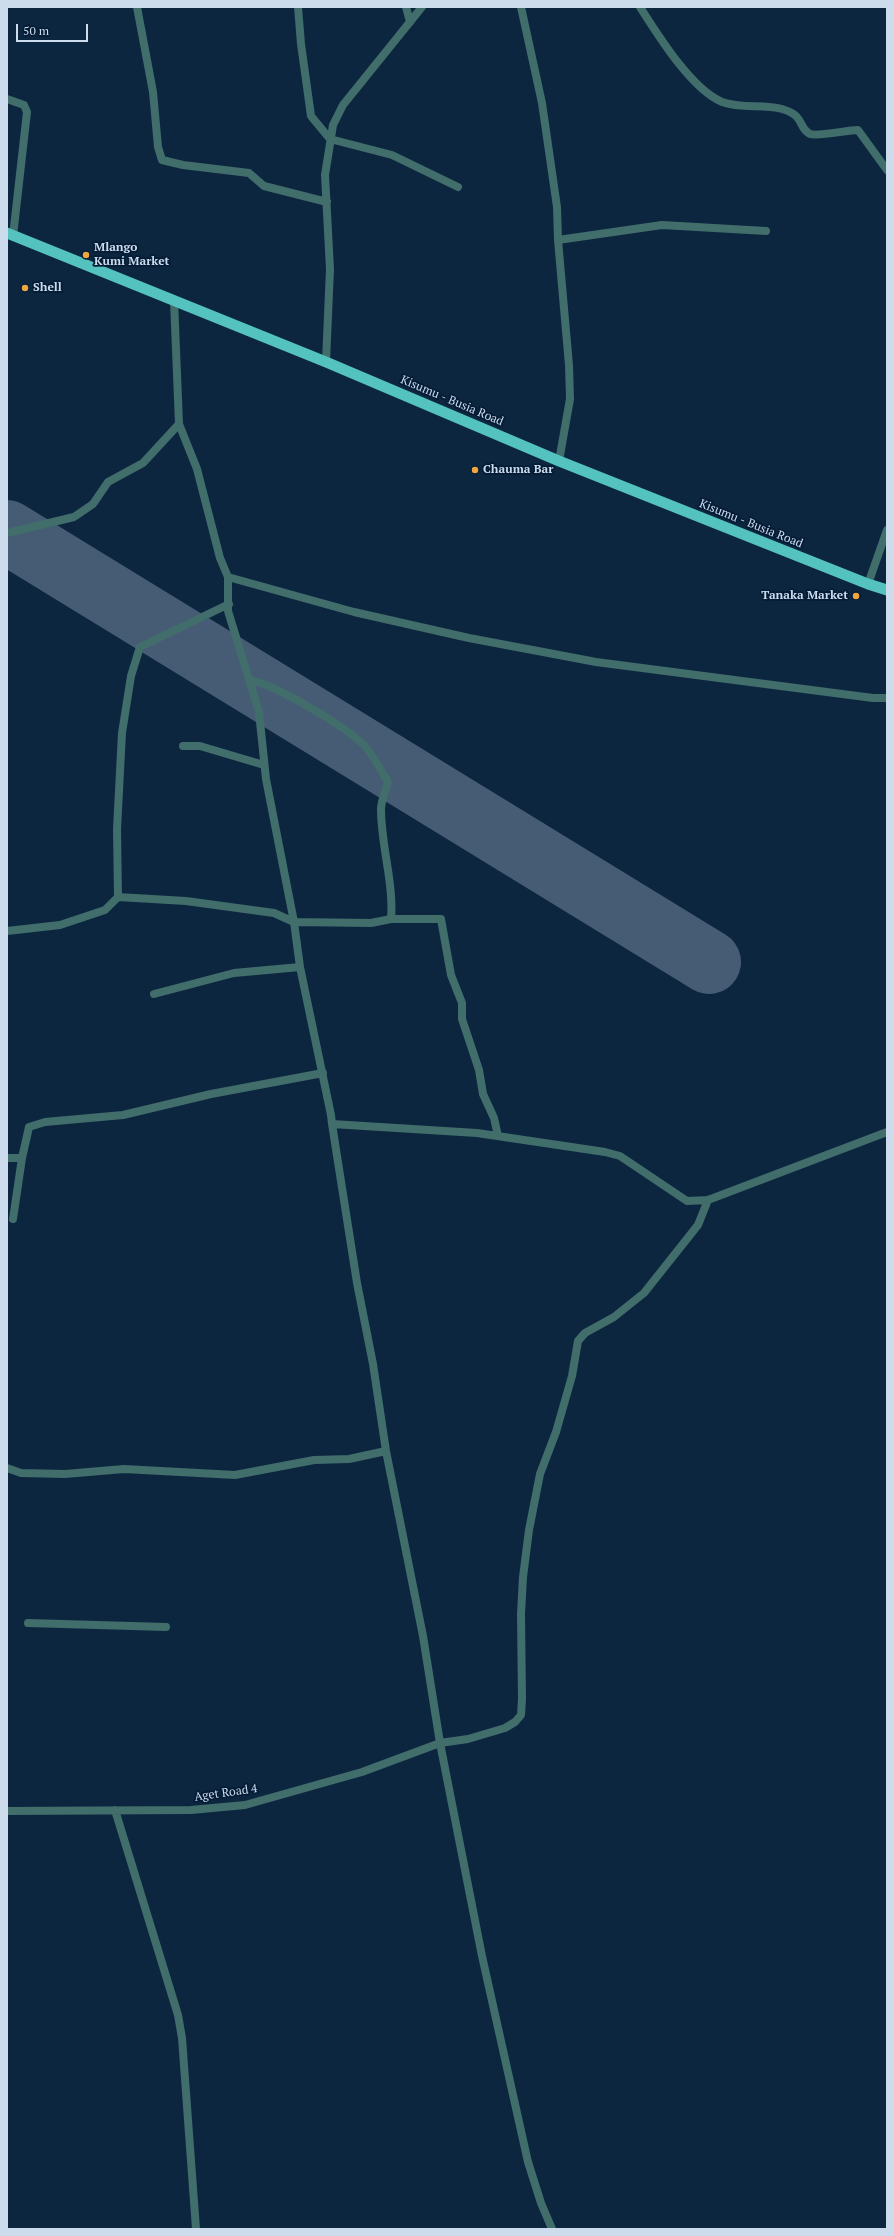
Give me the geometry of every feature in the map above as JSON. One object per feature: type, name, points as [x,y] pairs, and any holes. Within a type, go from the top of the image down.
[{"type":"highway","name":"Kisumu - Busia Road","points":[[10,234],[326,362],[559,461],[868,584],[887,590]]},
{"type":"street","points":[[137,7],[153,92],[158,147],[162,160],[183,165],[250,173],[264,186],[327,202]]},
{"type":"street","points":[[298,7],[301,44],[311,116],[330,139],[392,155],[458,187]]},
{"type":"street","points":[[406,7],[410,22]]},
{"type":"street","points":[[326,362],[330,270],[325,175],[333,125],[342,105],[422,7]]},
{"type":"street","points":[[521,7],[542,103],[557,207],[558,240],[569,365],[570,399],[559,461]]},
{"type":"street","points":[[640,7],[694,83],[722,102],[769,106],[792,112],[798,117],[805,130],[815,135],[845,130],[858,130],[887,170]]},
{"type":"street","points":[[7,99],[24,105],[27,112],[10,234]]},
{"type":"street","points":[[558,240],[662,225],[766,231]]},
{"type":"street","points":[[174,300],[179,424],[197,468],[219,552],[228,577],[228,611],[259,712],[264,765],[294,922],[300,967],[323,1073],[357,1282],[373,1364],[386,1452],[423,1636],[440,1742],[482,1956],[528,2162],[541,2203],[552,2229]]},
{"type":"street","points":[[7,533],[74,517],[93,504],[108,482],[143,463],[179,424]]},
{"type":"street","points":[[868,584],[887,530]]},
{"type":"street","points":[[228,577],[354,612],[469,638],[596,662],[743,682],[873,698],[887,698]]},
{"type":"street","points":[[7,931],[60,925],[80,917],[105,910],[118,897],[117,829],[122,733],[130,676],[140,647],[229,604]]},
{"type":"street","points":[[249,680],[287,696],[364,744],[388,782],[381,808],[389,885],[392,899],[390,919]]},
{"type":"street","points":[[183,746],[200,746],[264,765]]},
{"type":"street","points":[[118,897],[186,901],[274,913],[294,922],[371,923],[390,919],[441,919],[451,975],[462,1003],[462,1018],[479,1070],[483,1094],[494,1118],[498,1136]]},
{"type":"street","points":[[154,994],[234,972],[300,967]]},
{"type":"street","points":[[13,1219],[22,1158],[29,1127],[45,1122],[123,1115],[211,1094],[323,1073]]},
{"type":"street","points":[[332,1124],[477,1133],[605,1152],[620,1156],[687,1202],[708,1200],[887,1132]]},
{"type":"street","points":[[7,1158],[22,1158]]},
{"type":"street","name":"Aget Road 4","points":[[7,1811],[191,1810],[245,1805],[362,1772],[440,1742],[468,1739],[505,1728],[515,1722],[521,1715],[521,1614],[523,1577],[529,1530],[540,1474],[556,1432],[572,1376],[578,1341],[585,1333],[614,1317],[644,1293],[698,1225],[708,1200]]},
{"type":"street","points":[[7,1468],[21,1473],[65,1474],[124,1469],[235,1475],[314,1460],[349,1459],[386,1452]]},
{"type":"street","points":[[28,1623],[166,1627]]},
{"type":"street","points":[[115,1810],[178,2015],[182,2038],[196,2229]]},
{"type":"runway","points":[[7,532],[709,962]]},
{"type":"place","name":"Mlango Kumi Market","points":[[86,255]]},
{"type":"place","name":"Shell","points":[[25,288]]},
{"type":"place","name":"Chauma Bar","points":[[475,470]]},
{"type":"place","name":"Tanaka Market","points":[[856,596]]}]
